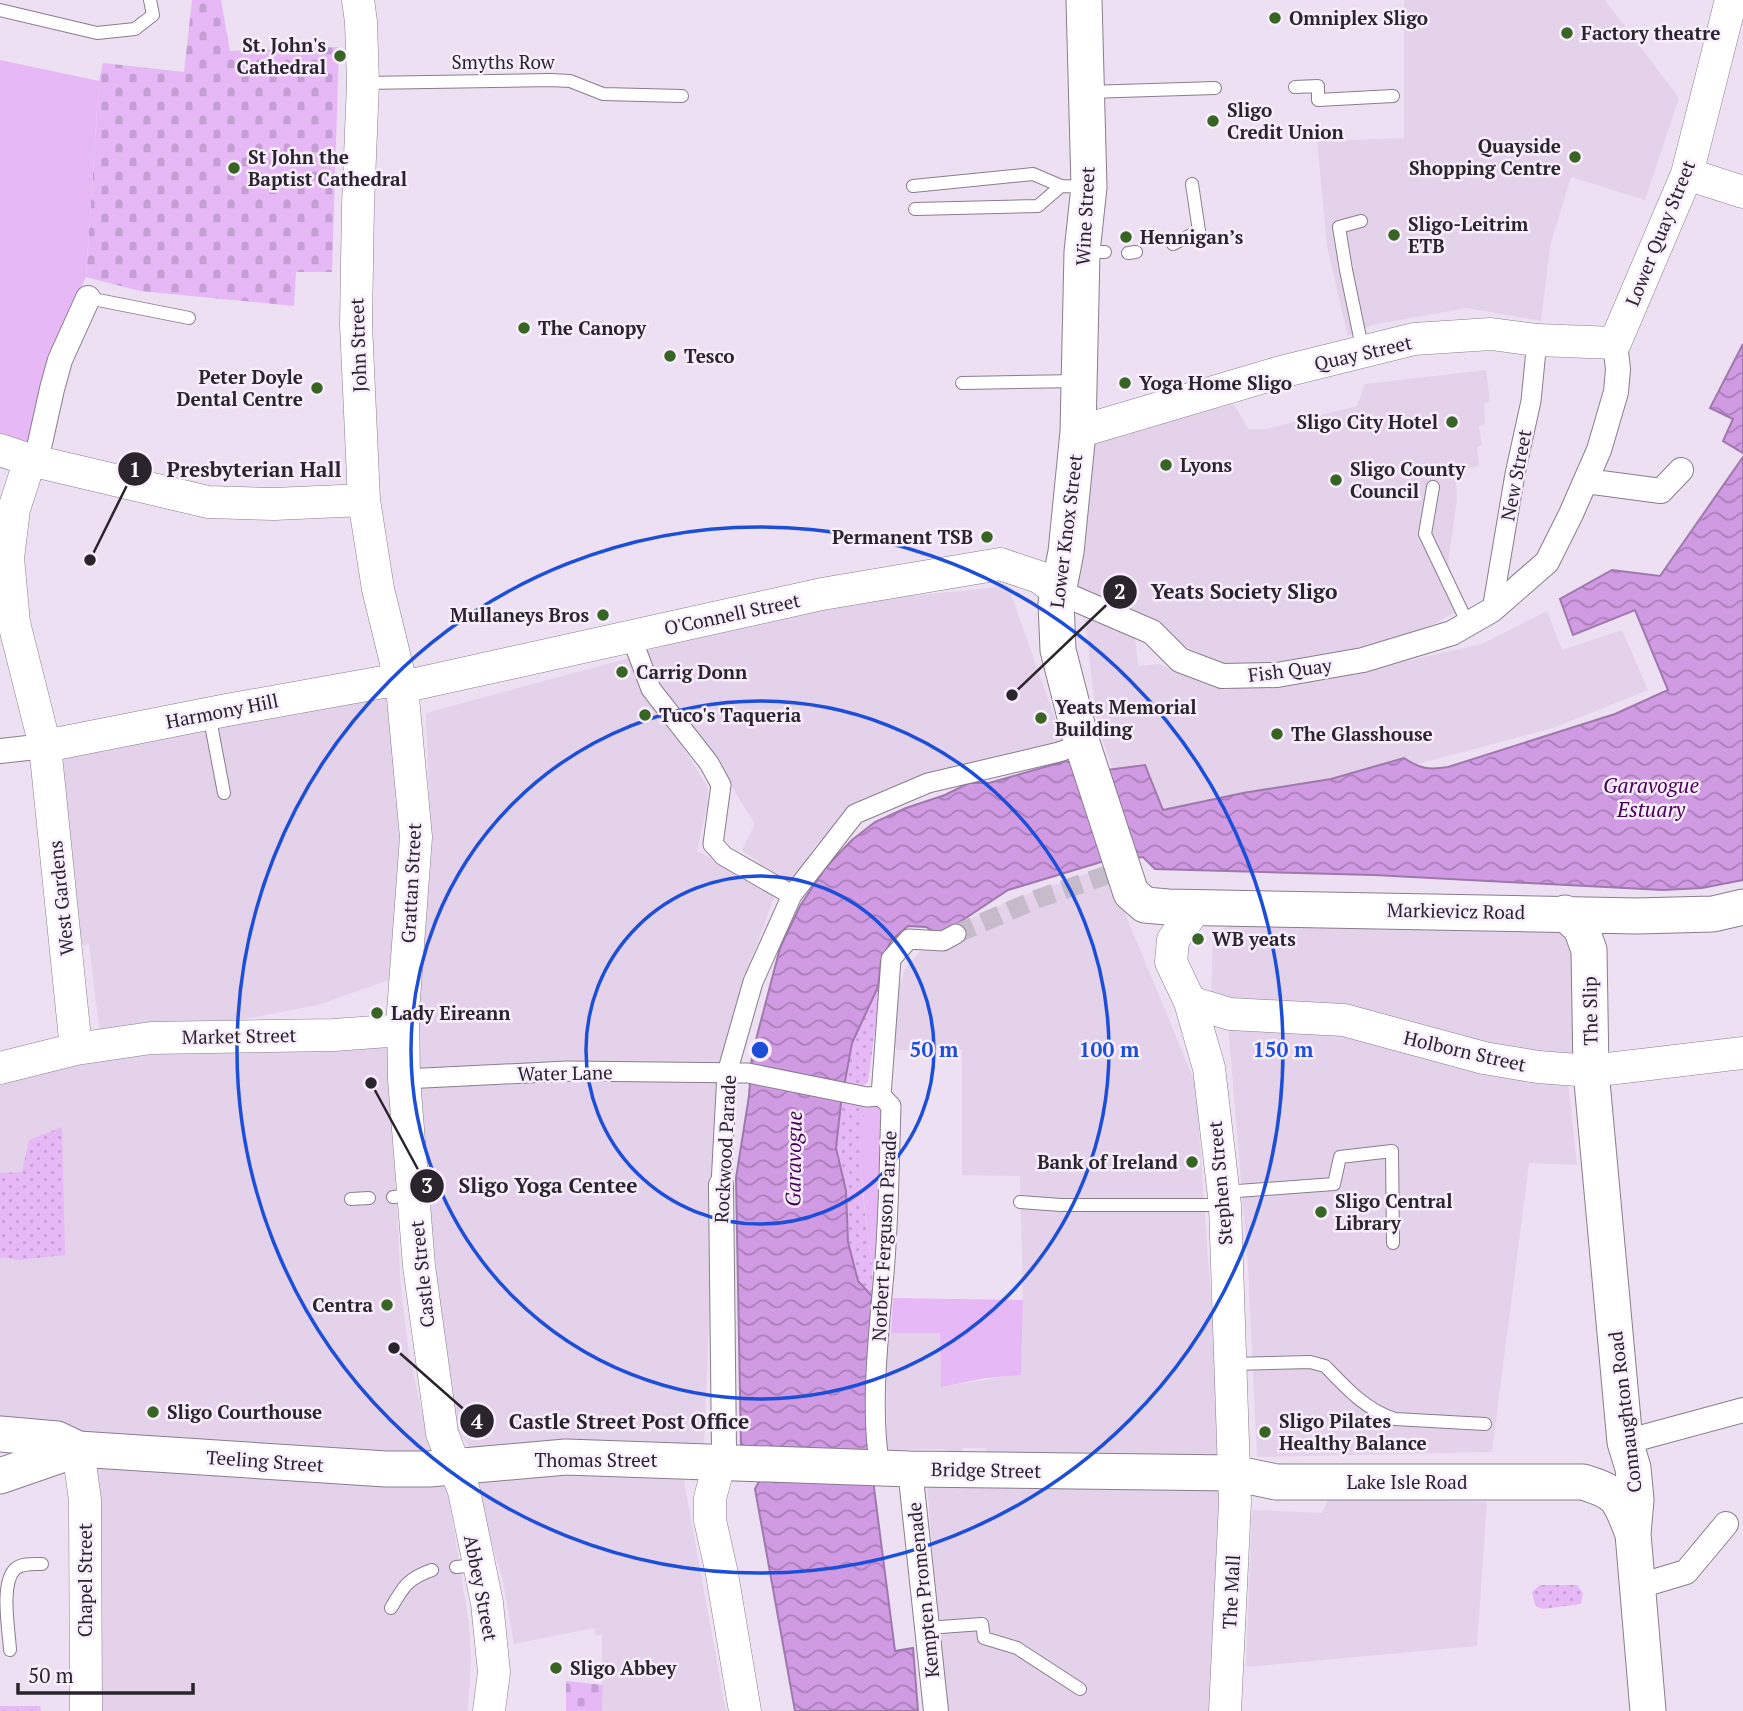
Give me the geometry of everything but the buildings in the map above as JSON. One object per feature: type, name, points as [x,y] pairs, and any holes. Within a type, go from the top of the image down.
[{"type":"main road","name":"Wine Street","points":[[1077,432],[1079,381],[1093,252],[1075,186],[1087,92],[1084,0]]},
{"type":"main road","name":"Lower Knox Street","points":[[1077,432],[1066,552],[1056,603],[1059,654],[1118,869],[1131,893],[1145,905],[1182,907]]},
{"type":"main road","name":"Markievicz Road","points":[[1182,907],[1637,916],[1713,914],[1743,907]]},
{"type":"main road","name":"The Slip","points":[[1565,913],[1581,928],[1589,950],[1591,1071]]},
{"type":"main road","name":"The Slip","points":[[1589,950],[1605,931],[1637,916]]},
{"type":"main road","name":"Connaughton Road","points":[[1591,1071],[1625,1441],[1633,1468],[1636,1500],[1633,1534],[1636,1587],[1648,1711]]},
{"type":"main road","points":[[0,1434],[57,1439],[78,1448]]},
{"type":"main road","points":[[1583,1482],[1607,1466],[1625,1441]]},
{"type":"main road","points":[[0,1476],[78,1448]]},
{"type":"main road","name":"Teeling Street","points":[[78,1448],[386,1469],[453,1467]]},
{"type":"main road","name":"Thomas Street","points":[[453,1467],[566,1457],[729,1462]]},
{"type":"main road","name":"Bridge Street","points":[[729,1462],[889,1468],[1233,1473]]},
{"type":"main road","name":"Lake Isle Road","points":[[1233,1473],[1276,1482],[1583,1482],[1609,1490],[1623,1508],[1633,1534]]},
{"type":"street","name":"John Street","points":[[358,0],[363,83],[356,324],[364,500],[378,589],[401,683]]},
{"type":"street","name":"Lower Quay Street","points":[[1615,343],[1687,174],[1731,0]]},
{"type":"street","points":[[1687,174],[1743,192]]},
{"type":"street","points":[[33,460],[60,360],[88,298]]},
{"type":"street","name":"Quay Street","points":[[1077,432],[1281,372],[1414,340],[1491,334],[1536,340],[1615,343]]},
{"type":"street","name":"New Street","points":[[1492,610],[1515,474],[1531,401],[1536,340]]},
{"type":"street","name":"Fish Quay","points":[[1059,592],[1152,632],[1181,660],[1222,676],[1277,676],[1363,660],[1452,633],[1492,610],[1547,562],[1599,450],[1616,393],[1618,369],[1615,343]]},
{"type":"street","points":[[0,450],[208,502],[274,504],[364,500]]},
{"type":"street","name":"West Gardens","points":[[33,460],[14,509],[8,558],[14,623],[45,747],[76,1049]]},
{"type":"street","points":[[1586,481],[1661,491],[1681,470]]},
{"type":"street","name":"O'Connell Street","points":[[401,683],[822,594],[1000,564],[1039,577],[1059,592]]},
{"type":"street","points":[[631,636],[651,689],[709,763],[721,785],[713,844],[724,856],[792,895]]},
{"type":"street","name":"Harmony Hill","points":[[45,747],[209,714],[401,683]]},
{"type":"street","name":"Grattan Street","points":[[401,683],[416,837],[402,1030],[404,1079]]},
{"type":"street","points":[[0,751],[45,747]]},
{"type":"street","name":"Rockwood Parade","points":[[729,1462],[724,1450],[720,1185],[727,1073],[753,982],[792,895],[855,814],[929,783],[1083,748]]},
{"type":"street","name":"Stephen Street","points":[[1182,907],[1173,940],[1171,962],[1189,1002],[1209,1068],[1224,1198],[1233,1473]]},
{"type":"street","name":"Norbert Ferguson Parade","points":[[889,1468],[876,1446],[878,1337],[891,1106],[874,1096],[891,960],[909,939],[943,941],[956,934]]},
{"type":"street","name":"Holborn Street","points":[[1189,1002],[1230,1014],[1344,1020],[1484,1058],[1538,1068],[1591,1071],[1743,1053]]},
{"type":"street","name":"Market Street","points":[[0,1068],[76,1049],[151,1038],[334,1035],[402,1030]]},
{"type":"street","name":"Water Lane","points":[[404,1079],[567,1071],[748,1073],[874,1096]]},
{"type":"street","name":"Castle Street","points":[[404,1079],[404,1196],[419,1266],[442,1433],[453,1467]]},
{"type":"street","points":[[1625,1441],[1743,1410]]},
{"type":"street","name":"Chapel Street","points":[[78,1448],[85,1500],[79,1563],[86,1711]]},
{"type":"street","points":[[729,1462],[710,1498],[710,1520],[745,1711]]},
{"type":"street","name":"Abbey Street","points":[[453,1467],[464,1491],[467,1566],[487,1603],[494,1672],[489,1711]]},
{"type":"street","name":"Kempten Promenade","points":[[889,1468],[927,1628],[936,1711]]},
{"type":"street","name":"The Mall","points":[[1226,1711],[1235,1502],[1233,1473]]},
{"type":"street","points":[[1636,1587],[1686,1572],[1726,1524]]},
{"type":"lane","points":[[0,10],[97,33],[135,29],[153,15],[149,0]]},
{"type":"lane","name":"Smyths Row","points":[[363,83],[551,80],[570,81],[603,94],[682,96]]},
{"type":"lane","points":[[1295,87],[1318,86],[1318,100],[1393,96]]},
{"type":"lane","points":[[1087,92],[1216,88]]},
{"type":"lane","points":[[913,186],[1033,174],[1075,186]]},
{"type":"lane","points":[[1173,244],[1199,231],[1192,184]]},
{"type":"lane","points":[[915,209],[1038,206],[1075,186]]},
{"type":"lane","points":[[1361,221],[1339,227],[1363,352]]},
{"type":"lane","points":[[88,298],[188,318]]},
{"type":"lane","points":[[962,383],[1079,381]]},
{"type":"lane","points":[[1433,487],[1425,534],[1468,624]]},
{"type":"lane","points":[[209,714],[224,793]]},
{"type":"lane","points":[[1020,1202],[1061,1205],[1224,1198],[1334,1184],[1340,1157],[1392,1151],[1393,1242]]},
{"type":"lane","points":[[351,1199],[369,1198]]},
{"type":"lane","points":[[1230,1364],[1321,1364],[1346,1388],[1382,1415],[1395,1419],[1485,1424]]},
{"type":"lane","points":[[10,1650],[6,1591],[10,1576],[17,1567],[42,1564]]},
{"type":"lane","points":[[391,1608],[403,1587],[416,1575],[432,1570]]},
{"type":"lane","points":[[927,1628],[982,1624],[984,1639],[1017,1648],[1080,1689]]},
{"type":"shaded area","name":"Quayside Shopping Centre","points":[[1404,0],[1605,0],[1679,98],[1645,200],[1571,177],[1550,246],[1541,321],[1467,308],[1372,325],[1348,336],[1327,246],[1317,141],[1404,138]]},
{"type":"shaded area","points":[[1486,370],[1490,401],[1484,404],[1485,424],[1479,426],[1482,445],[1477,447],[1479,466],[1455,471],[1457,498],[1448,564],[1465,607],[1426,628],[1315,661],[1221,664],[1072,589],[1089,438],[1234,404],[1248,429],[1267,429],[1357,406],[1365,384]]},
{"type":"shaded area","points":[[1008,586],[1064,744],[865,803],[817,843],[790,886],[742,850],[755,824],[722,771],[653,681],[643,652],[722,628],[870,600]]},
{"type":"shaded area","points":[[1547,611],[1562,650],[1622,630],[1648,690],[1553,728],[1414,765],[1404,758],[1331,779],[1243,793],[1163,810],[1145,766],[1113,770],[1101,736],[1095,708],[1085,618],[1135,637],[1138,666],[1159,664],[1225,690],[1397,663],[1482,644]]},
{"type":"shaded area","points":[[629,658],[708,788],[707,807],[697,851],[776,892],[741,988],[719,1069],[413,1072],[430,820],[426,713]]},
{"type":"shaded area","points":[[394,689],[409,833],[397,977],[318,1005],[214,1025],[100,1036],[89,944],[74,947],[52,755]]},
{"type":"shaded area","points":[[1106,867],[1196,1085],[1222,1459],[987,1455],[986,1448],[963,1448],[962,1454],[941,1449],[887,1450],[886,1333],[940,1333],[941,1387],[1021,1374],[1023,1300],[1020,1176],[962,1175],[962,1050],[898,1050],[893,1046],[892,1011],[905,969],[924,946],[960,945],[965,922],[1011,900]]},
{"type":"shaded area","points":[[1233,925],[1548,926],[1571,936],[1576,1054],[1563,1062],[1211,1003],[1213,932]]},
{"type":"shaded area","points":[[1266,1020],[1568,1082],[1577,1165],[1529,1163],[1492,1452],[1257,1457],[1248,1267],[1228,1024]]},
{"type":"shaded area","points":[[388,1039],[401,1290],[409,1354],[432,1459],[0,1427],[0,1083],[123,1049]]},
{"type":"shaded area","points":[[719,1076],[704,1446],[471,1449],[450,1419],[414,1079]]},
{"type":"shaded area","points":[[96,1458],[447,1486],[469,1625],[471,1661],[468,1711],[96,1711]]},
{"type":"shaded area","points":[[681,1465],[726,1711],[602,1711],[602,1635],[596,1636],[594,1628],[514,1644],[502,1576],[485,1522],[474,1472]]},
{"type":"shaded area","points":[[927,1484],[1227,1486],[1217,1711],[946,1711]]},
{"type":"shaded area","points":[[1329,1498],[1487,1502],[1477,1646],[1246,1667],[1252,1510],[1322,1513]]},
{"type":"green space","points":[[192,0],[221,0],[230,51],[339,47],[332,272],[296,272],[294,306],[140,291],[86,277],[99,81],[103,63],[184,72]]},
{"type":"green space","points":[[0,60],[99,81],[86,277],[73,305],[32,444],[0,436]]},
{"type":"green space","points":[[881,961],[881,986],[868,1082],[860,1088],[844,1087],[852,1043],[878,987]]},
{"type":"green space","points":[[842,1100],[865,1105],[862,1173],[872,1265],[872,1296],[858,1281],[848,1242],[846,1191],[836,1148]]},
{"type":"green space","points":[[865,1105],[881,1108],[885,1115],[874,1280],[860,1151]]},
{"type":"green space","points":[[62,1127],[65,1255],[18,1260],[0,1258],[0,1173],[22,1172],[29,1140]]},
{"type":"green space","points":[[893,1298],[1023,1300],[1021,1375],[986,1378],[941,1387],[940,1333],[891,1333]]},
{"type":"green space","points":[[1540,1585],[1577,1585],[1583,1593],[1581,1604],[1542,1609],[1535,1605],[1532,1592]]},
{"type":"green space","points":[[566,1681],[603,1685],[602,1711],[566,1711]]},
{"type":"green space","points":[[0,1706],[40,1706],[41,1711],[0,1711]]},
{"type":"water","points":[[1743,344],[1743,453],[1723,441],[1733,419],[1710,408]]},
{"type":"water","points":[[1743,457],[1743,880],[1702,888],[1663,890],[1374,875],[1155,869],[1143,857],[1101,862],[1008,890],[940,935],[926,927],[908,926],[891,941],[881,961],[878,987],[852,1043],[836,1148],[846,1191],[848,1242],[858,1281],[872,1296],[870,1327],[873,1480],[895,1651],[913,1648],[918,1711],[795,1711],[755,1489],[761,1478],[741,1447],[736,1178],[749,1096],[752,1055],[780,948],[800,906],[826,867],[852,840],[875,822],[906,808],[945,795],[969,783],[989,783],[1066,761],[1091,772],[1145,765],[1163,810],[1243,793],[1331,779],[1404,758],[1425,768],[1448,767],[1615,714],[1668,690],[1635,610],[1573,635],[1560,599],[1612,570],[1660,576]]},
{"type":"tunnel","points":[[956,934],[1037,899],[1110,874]]},
{"type":"place","name":"Omniplex Sligo","points":[[1275,18]]},
{"type":"place","name":"Factory theatre","points":[[1567,33]]},
{"type":"place","name":"St. John's Cathedral","points":[[340,56]]},
{"type":"place","name":"Sligo Credit Union","points":[[1213,121]]},
{"type":"place","name":"Quayside Shopping Centre","points":[[1575,157]]},
{"type":"place","name":"St John the Baptist Cathedral","points":[[234,168]]},
{"type":"place","name":"Sligo-Leitrim ETB","points":[[1394,235]]},
{"type":"place","name":"Hennigan’s","points":[[1126,237]]},
{"type":"place","name":"The Canopy","points":[[524,328]]},
{"type":"place","name":"Tesco","points":[[670,356]]},
{"type":"place","name":"Yoga Home Sligo","points":[[1125,383]]},
{"type":"place","name":"Peter Doyle Dental Centre","points":[[317,388]]},
{"type":"place","name":"Sligo City Hotel","points":[[1452,422]]},
{"type":"place","name":"Lyons","points":[[1166,465]]},
{"type":"place","name":"Sligo County Council","points":[[1336,480]]},
{"type":"place","name":"Permanent TSB","points":[[987,537]]},
{"type":"place","name":"Presbyterian Hall","points":[[90,560]]},
{"type":"place","name":"Mullaneys Bros","points":[[603,615]]},
{"type":"place","name":"Carrig Donn","points":[[622,672]]},
{"type":"place","name":"Yeats Society Sligo","points":[[1012,695]]},
{"type":"place","name":"Tuco's Taqueria","points":[[645,715]]},
{"type":"place","name":"Yeats Memorial Building","points":[[1041,718]]},
{"type":"place","name":"The Glasshouse","points":[[1277,734]]},
{"type":"place","name":"WB yeats","points":[[1198,939]]},
{"type":"place","name":"Lady Eireann","points":[[377,1013]]},
{"type":"place","name":"Sligo Yoga Centee","points":[[371,1083]]},
{"type":"place","name":"Bank of Ireland","points":[[1192,1162]]},
{"type":"place","name":"Sligo Central Library","points":[[1321,1212]]},
{"type":"place","name":"Centra","points":[[387,1305]]},
{"type":"place","name":"Castle Street Post Office","points":[[394,1348]]},
{"type":"place","name":"Sligo Courthouse","points":[[153,1412]]},
{"type":"place","name":"Sligo Pilates Healthy Balance","points":[[1265,1432]]},
{"type":"place","name":"Sligo Abbey","points":[[556,1668]]},
{"type":"water label","name":"Garavogue Estuary","points":[[1651,798]]},
{"type":"water label","name":"Garavogue","points":[[794,1159]]}]
